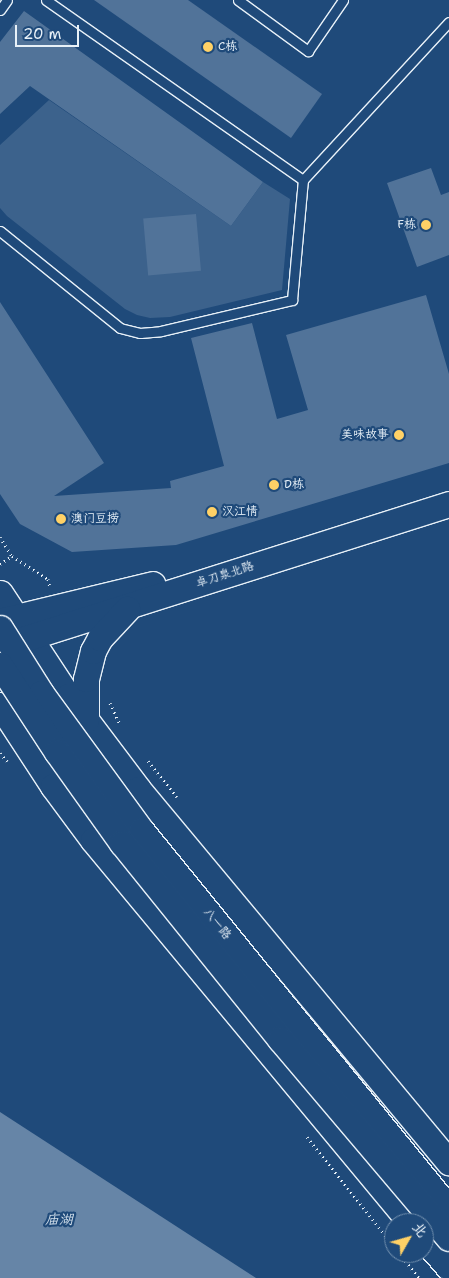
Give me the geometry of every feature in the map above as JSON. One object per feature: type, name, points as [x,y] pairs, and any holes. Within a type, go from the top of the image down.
[{"type":"main road","name":"卓刀泉北路","points":[[0,647],[11,626],[154,584],[449,492]]},
{"type":"main road","name":"卓刀泉北路","points":[[11,626],[129,607],[449,504]]},
{"type":"main road","name":"八一路","points":[[0,593],[11,626],[42,693],[141,830],[449,1209]]},
{"type":"main road","points":[[86,720],[86,679],[93,651],[100,638],[129,607]]},
{"type":"main road","points":[[11,626],[173,833],[449,1162]]},
{"type":"main road","name":"八一路","points":[[0,665],[62,760],[122,843],[280,1039],[449,1238]]},
{"type":"main road","points":[[0,705],[8,726],[92,840],[403,1213]]},
{"type":"main road","points":[[434,1251],[449,1268]]},
{"type":"lane","points":[[0,10],[7,0]]},
{"type":"lane","points":[[46,0],[303,180]]},
{"type":"lane","points":[[238,0],[308,51],[343,0]]},
{"type":"lane","points":[[0,231],[120,328],[140,333],[162,331],[292,300],[303,180],[449,22]]},
{"type":"path","points":[[0,537],[12,556],[48,579]]},
{"type":"path","points":[[0,564],[12,556]]},
{"type":"path","points":[[108,693],[112,711],[124,731]]},
{"type":"path","points":[[407,1263],[419,1278]]},
{"type":"shaded area","points":[[49,100],[231,226],[263,182],[290,199],[282,290],[170,317],[150,318],[137,315],[125,309],[7,216],[0,208],[0,145]]},
{"type":"water","name":"庙湖","points":[[0,1112],[256,1278],[0,1278]]},
{"type":"pier","points":[[402,1263],[434,1263],[449,1278],[411,1278],[400,1265]]},
{"type":"building","name":"C栋","points":[[94,0],[188,0],[322,94],[291,138]]},
{"type":"building","points":[[24,11],[263,182],[231,226],[30,86],[0,114],[0,42]]},
{"type":"building","name":"F栋","points":[[431,168],[441,195],[449,192],[449,255],[417,267],[387,183]]},
{"type":"building","points":[[196,214],[201,271],[148,275],[143,219]]},
{"type":"building","points":[[426,295],[449,374],[449,463],[176,545],[72,552],[20,524],[0,494],[0,302],[104,463],[54,496],[171,488],[170,481],[224,466],[191,338],[252,323],[277,419],[308,410],[286,335]]},
{"type":"place","name":"C栋","points":[[208,47]]},
{"type":"place","name":"F栋","points":[[426,225]]},
{"type":"place","name":"美味故事","points":[[399,435]]},
{"type":"place","name":"D栋","points":[[274,485]]},
{"type":"place","name":"汉江情","points":[[212,512]]},
{"type":"place","name":"澳门豆捞","points":[[61,519]]}]
